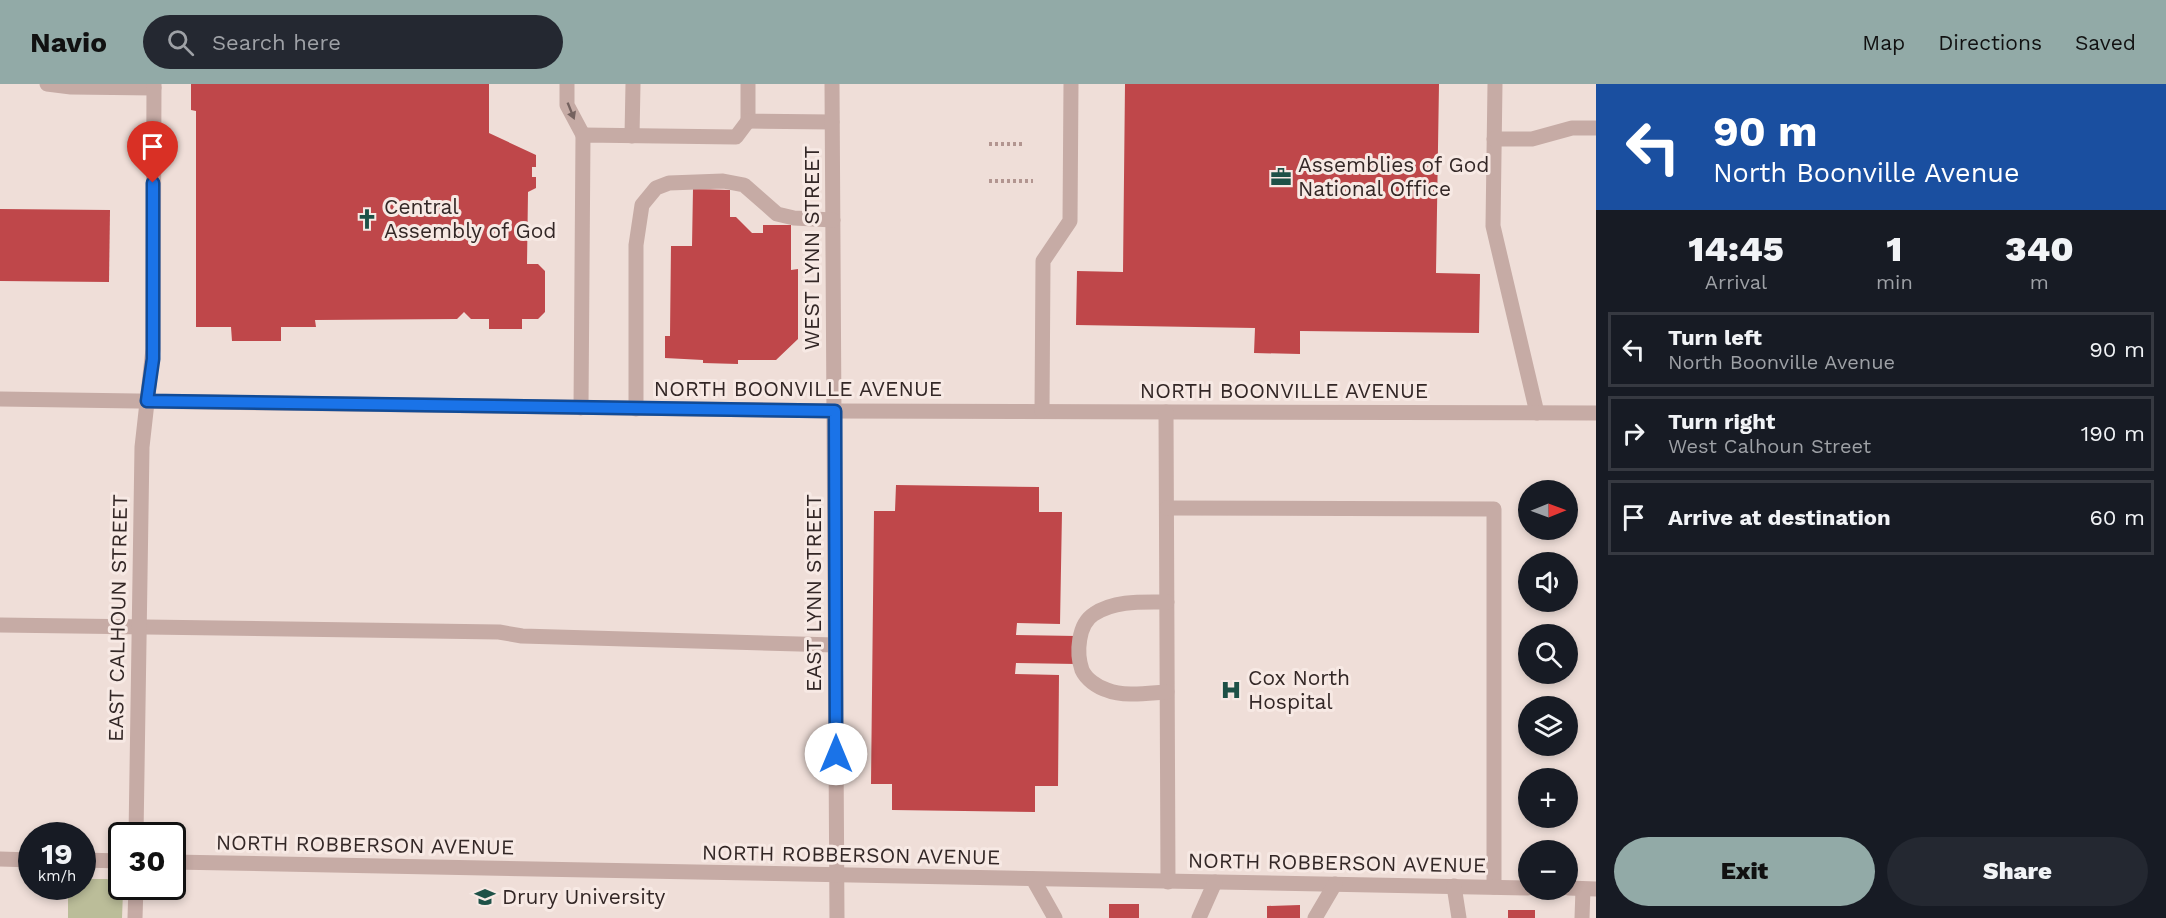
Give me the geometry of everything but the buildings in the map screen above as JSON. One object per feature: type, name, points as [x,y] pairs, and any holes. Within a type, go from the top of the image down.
[{"type":"street","points":[[47,84],[71,87],[154,86]]},
{"type":"street","points":[[567,84],[567,105],[583,135],[581,408]]},
{"type":"street","points":[[632,136],[633,84]]},
{"type":"street","points":[[583,135],[736,137],[748,121],[748,84]]},
{"type":"street","name":"WEST LYNN STREET","points":[[832,84],[835,411]]},
{"type":"street","points":[[1042,411],[1043,261],[1070,221],[1071,84]]},
{"type":"street","points":[[1495,84],[1493,226],[1537,412]]},
{"type":"street","name":"EAST CALHOUN STREET","points":[[136,822],[142,447],[153,359],[154,86]]},
{"type":"street","points":[[748,121],[832,122]]},
{"type":"street","points":[[1494,139],[1532,139],[1572,128],[1596,128]]},
{"type":"street","points":[[636,409],[636,245],[642,205],[656,188],[669,183],[723,181],[744,185],[777,214],[794,218],[833,220]]},
{"type":"street","name":"NORTH BOONVILLE AVENUE","points":[[0,399],[835,411],[1596,413]]},
{"type":"street","name":"EAST LYNN STREET","points":[[835,411],[837,918]]},
{"type":"street","points":[[1166,412],[1168,882]]},
{"type":"street","points":[[1167,508],[1494,510],[1494,887]]},
{"type":"street","points":[[1167,602],[1128,603],[1093,614],[1084,623],[1080,654],[1083,671],[1092,682],[1107,691],[1167,692]]},
{"type":"street","points":[[0,625],[499,632],[522,636],[836,645]]},
{"type":"street","points":[[0,859],[18,860]]},
{"type":"street","name":"NORTH ROBBERSON AVENUE","points":[[186,862],[1518,888]]},
{"type":"street","points":[[1032,879],[1055,918]]},
{"type":"street","points":[[1199,918],[1215,882]]},
{"type":"street","points":[[1315,918],[1335,884]]},
{"type":"street","points":[[1454,886],[1459,918]]},
{"type":"street","points":[[1582,889],[1582,918]]},
{"type":"street","points":[[135,918],[136,900]]},
{"type":"path","points":[[989,144],[1024,144]]},
{"type":"path","points":[[989,181],[1033,181]]},
{"type":"green space","points":[[96,879],[108,879],[108,900],[123,900],[122,918],[68,918],[68,900],[96,900]]},
{"type":"place","name":"Assemblies of God National Office","points":[[1281,177]]},
{"type":"place","name":"Central Assembly of God","points":[[367,219]]},
{"type":"place","name":"Cox North Hospital","points":[[1231,690]]},
{"type":"place","name":"Drury University","points":[[485,897]]},
{"type":"route","points":[[153,183],[153,359],[147,401],[835,411],[836,754]]}]
